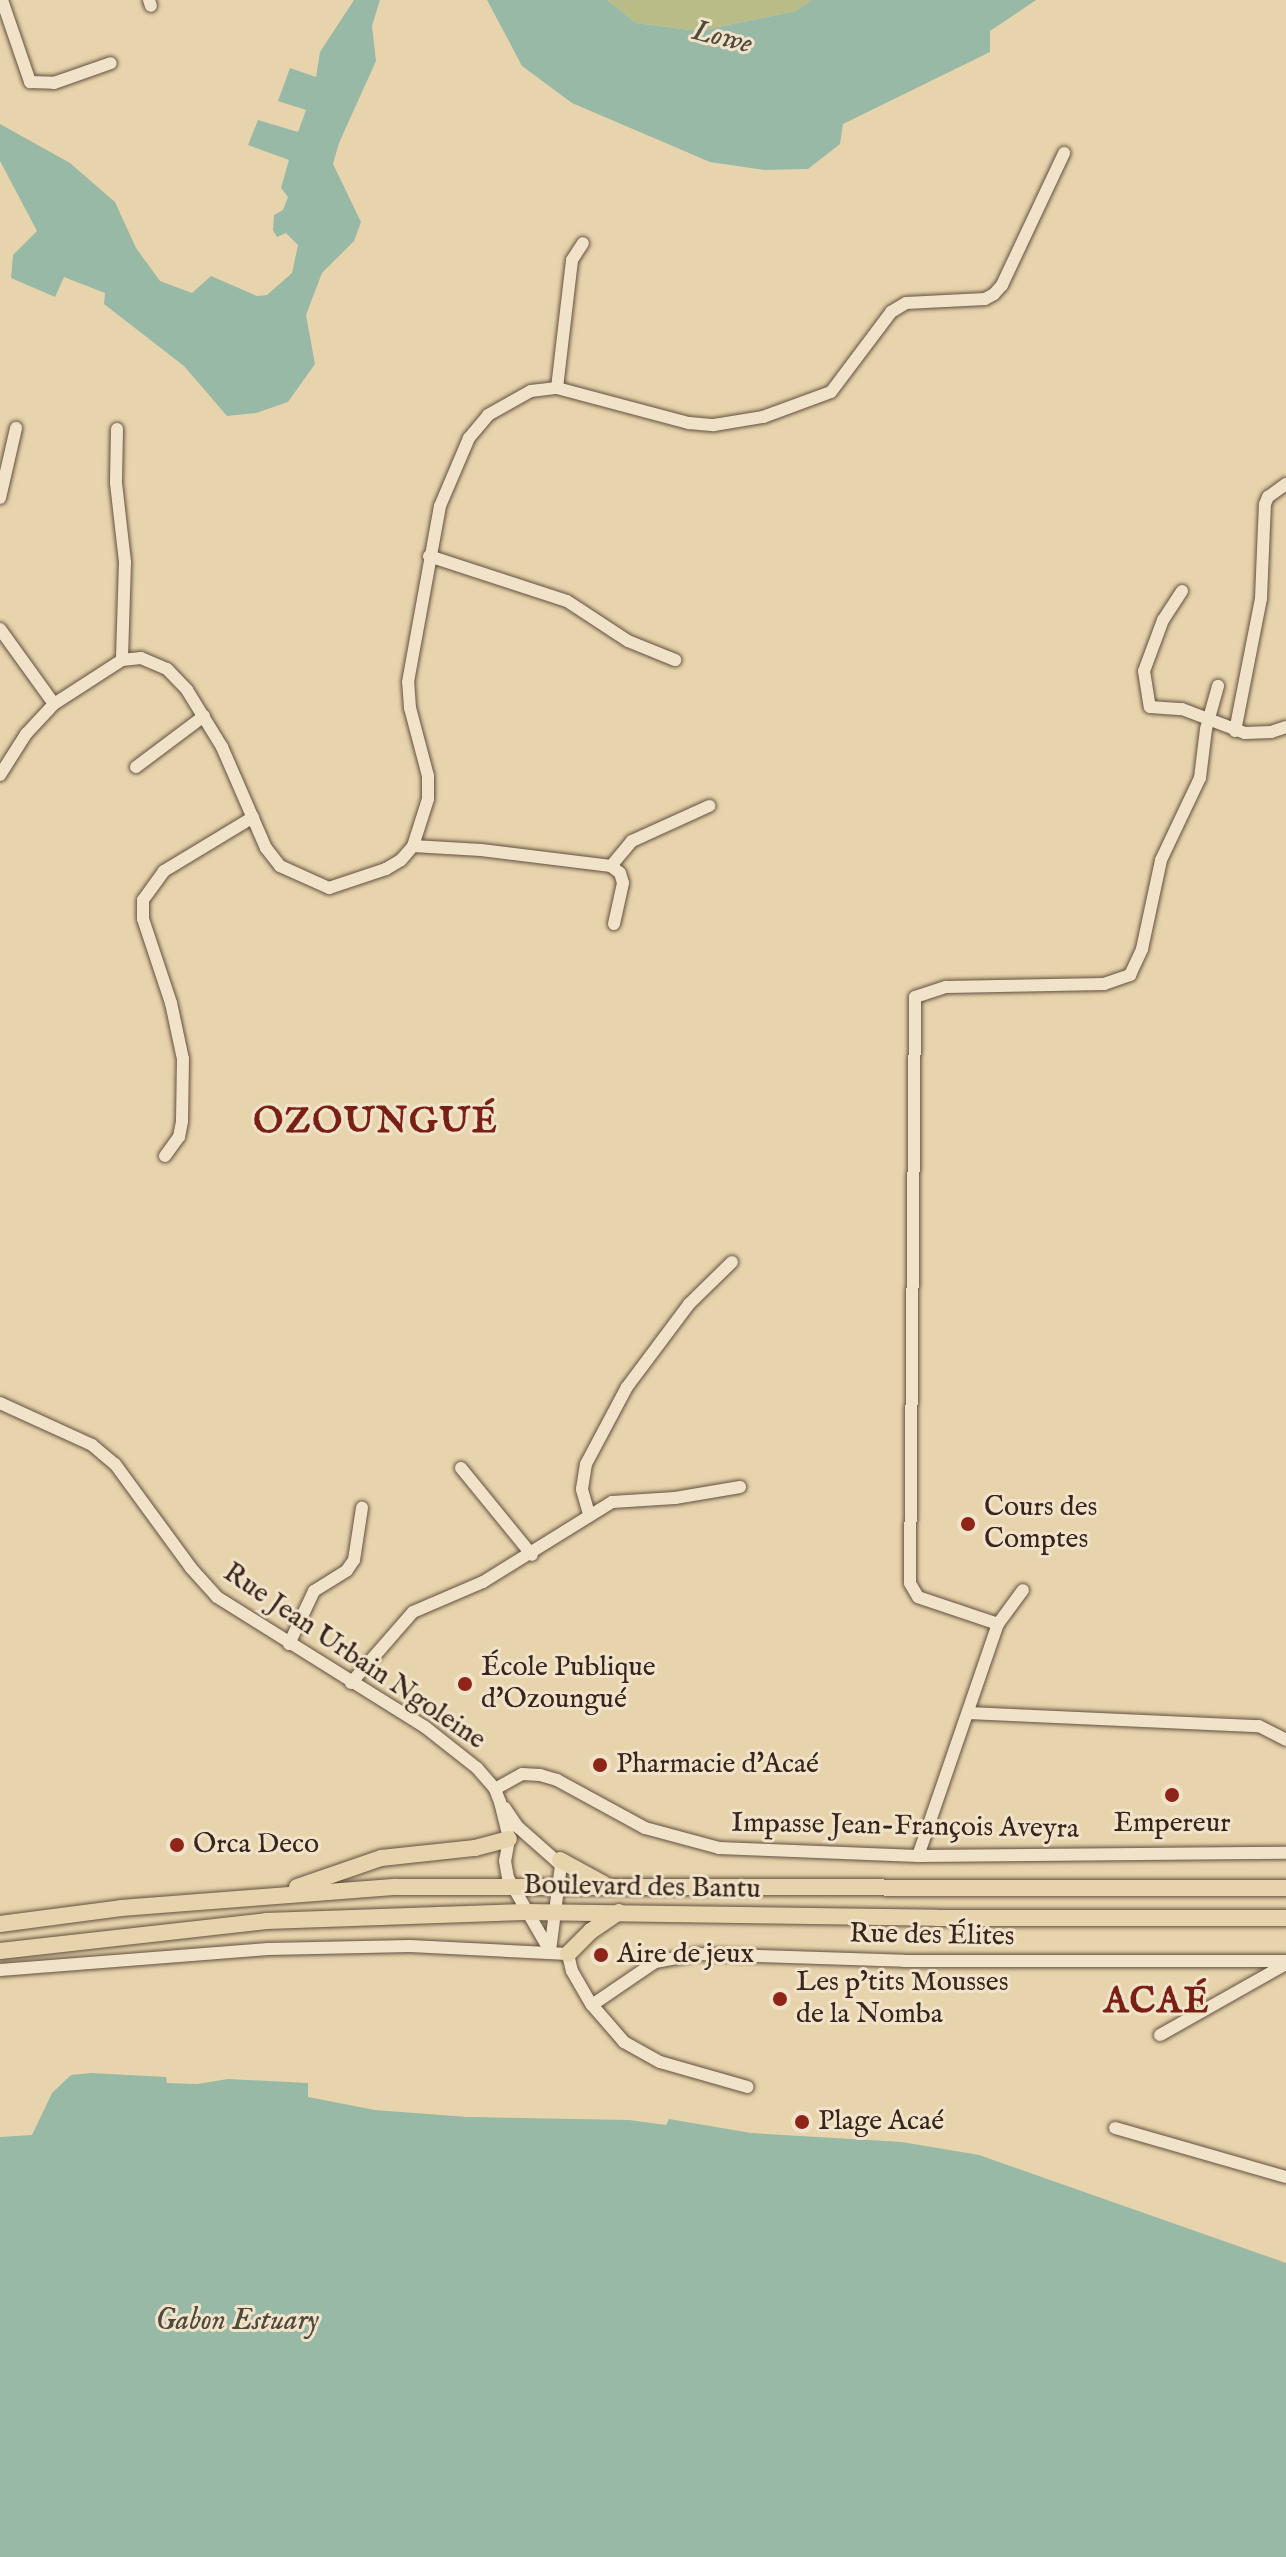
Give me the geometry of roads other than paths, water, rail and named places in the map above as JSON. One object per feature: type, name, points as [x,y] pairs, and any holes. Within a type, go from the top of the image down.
[{"type":"highway","points":[[276,1894],[381,1858],[475,1848],[509,1839]]},
{"type":"highway","points":[[560,1860],[613,1888]]},
{"type":"highway","name":"Boulevard des Bantu","points":[[0,1924],[276,1894],[396,1887],[1286,1888]]},
{"type":"highway","name":"Boulevard des Bantu","points":[[0,1951],[92,1938],[266,1921],[554,1911],[937,1918],[1286,1918]]},
{"type":"highway","points":[[568,1954],[591,1931],[620,1912]]},
{"type":"street","points":[[2,0],[30,82],[54,83],[111,63]]},
{"type":"street","points":[[0,775],[26,734],[54,704],[122,660],[141,658],[167,669],[187,690],[222,747],[271,858],[280,866],[329,888],[386,869],[401,860],[413,846],[424,822],[428,776],[410,708],[408,682],[440,506],[469,438],[488,415],[531,391],[557,388],[689,423],[714,425],[763,417],[831,392],[891,312],[906,303],[985,299],[994,294],[1002,285],[1064,153]]},
{"type":"street","points":[[557,388],[572,260],[583,243]]},
{"type":"street","points":[[0,498],[16,428]]},
{"type":"street","points":[[117,429],[116,483],[125,562],[122,660]]},
{"type":"street","points":[[1235,731],[1261,598],[1265,504],[1268,497],[1286,484]]},
{"type":"street","points":[[429,556],[567,601],[628,641],[675,660]]},
{"type":"street","points":[[1182,591],[1163,620],[1146,666],[1148,704],[1182,709],[1235,731],[1271,732],[1286,727]]},
{"type":"street","points":[[0,629],[54,704]]},
{"type":"street","points":[[998,1624],[918,1597],[910,1583],[915,997],[946,987],[1104,984],[1130,975],[1142,949],[1161,860],[1200,778],[1208,719],[1218,686]]},
{"type":"street","points":[[136,767],[204,716]]},
{"type":"street","points":[[611,866],[632,841],[709,806]]},
{"type":"street","points":[[165,1156],[179,1137],[182,1121],[183,1059],[171,1003],[143,919],[143,900],[164,871],[253,817]]},
{"type":"street","points":[[413,846],[481,850],[611,866],[620,873],[623,883],[614,924]]},
{"type":"street","points":[[589,1514],[582,1489],[586,1464],[627,1387],[689,1304],[732,1262]]},
{"type":"street","name":"Rue Jean Urbain Ngoleine","points":[[0,1403],[73,1435],[115,1464],[204,1584],[289,1644],[444,1740],[495,1789],[500,1802]]},
{"type":"street","points":[[461,1468],[532,1555]]},
{"type":"street","points":[[351,1683],[413,1612],[431,1602],[467,1590],[532,1555],[589,1514],[612,1502],[675,1498],[740,1487]]},
{"type":"street","points":[[289,1644],[314,1591],[347,1570],[354,1560],[362,1508]]},
{"type":"street","points":[[918,1856],[998,1624],[1023,1590]]},
{"type":"street","points":[[968,1713],[1259,1726],[1286,1740]]},
{"type":"street","name":"Impasse Jean-François Aveyra","points":[[495,1789],[522,1774],[540,1775],[557,1780],[645,1828],[719,1848],[918,1856],[1286,1853]]},
{"type":"street","points":[[500,1802],[509,1839],[505,1861],[512,1886],[550,1951]]},
{"type":"street","points":[[500,1802],[518,1827],[560,1860],[550,1951]]},
{"type":"street","points":[[0,1970],[268,1949],[410,1946],[529,1953],[550,1951],[568,1954],[572,1971],[606,2025],[642,2054],[748,2087]]},
{"type":"street","name":"Rue des Élites","points":[[592,2005],[655,1962],[698,1954],[904,1961],[1286,1963]]},
{"type":"street","points":[[1160,2035],[1286,1963]]},
{"type":"street","points":[[1115,2128],[1286,2177]]},
{"type":"water","points":[[354,0],[380,0],[372,26],[376,61],[339,143],[333,164],[361,222],[354,241],[322,273],[306,315],[315,364],[288,402],[256,413],[227,416],[184,366],[104,304],[105,293],[64,277],[55,297],[11,278],[13,255],[37,231],[0,161],[0,124],[70,163],[115,202],[136,248],[160,281],[192,293],[211,276],[257,296],[267,295],[292,273],[298,245],[286,233],[277,237],[273,230],[274,215],[283,210],[288,197],[281,188],[289,160],[248,145],[258,120],[298,132],[306,110],[278,101],[290,68],[316,77],[320,52]]},
{"type":"water","name":"Lowe","points":[[487,0],[607,0],[636,23],[699,31],[795,11],[812,0],[1036,0],[990,31],[990,52],[843,124],[840,144],[808,169],[764,170],[710,162],[572,103],[522,66]]},
{"type":"water","name":"Gabon Estuary","points":[[91,2073],[166,2077],[167,2083],[197,2084],[228,2079],[308,2083],[308,2097],[375,2110],[467,2117],[629,2120],[666,2125],[669,2119],[751,2133],[902,2142],[979,2155],[1286,2263],[1286,2557],[0,2557],[0,2137],[32,2135],[52,2093],[71,2075]]},
{"type":"place","name":"Cours des Comptes","points":[[968,1524]]},
{"type":"place","name":"École Publique d'Ozoungué","points":[[465,1684]]},
{"type":"place","name":"Pharmacie d'Acaé","points":[[600,1765]]},
{"type":"place","name":"Empereur","points":[[1172,1795]]},
{"type":"place","name":"Orca Deco","points":[[177,1845]]},
{"type":"place","name":"Aire de jeux","points":[[601,1955]]},
{"type":"place","name":"Les p’tits Mousses de la Nomba","points":[[780,1999]]},
{"type":"place","name":"Plage Acaé","points":[[802,2122]]},
{"type":"district","name":"OZOUNGUÉ","points":[[376,1123]]},
{"type":"district","name":"ACAÉ","points":[[1157,2003]]}]
